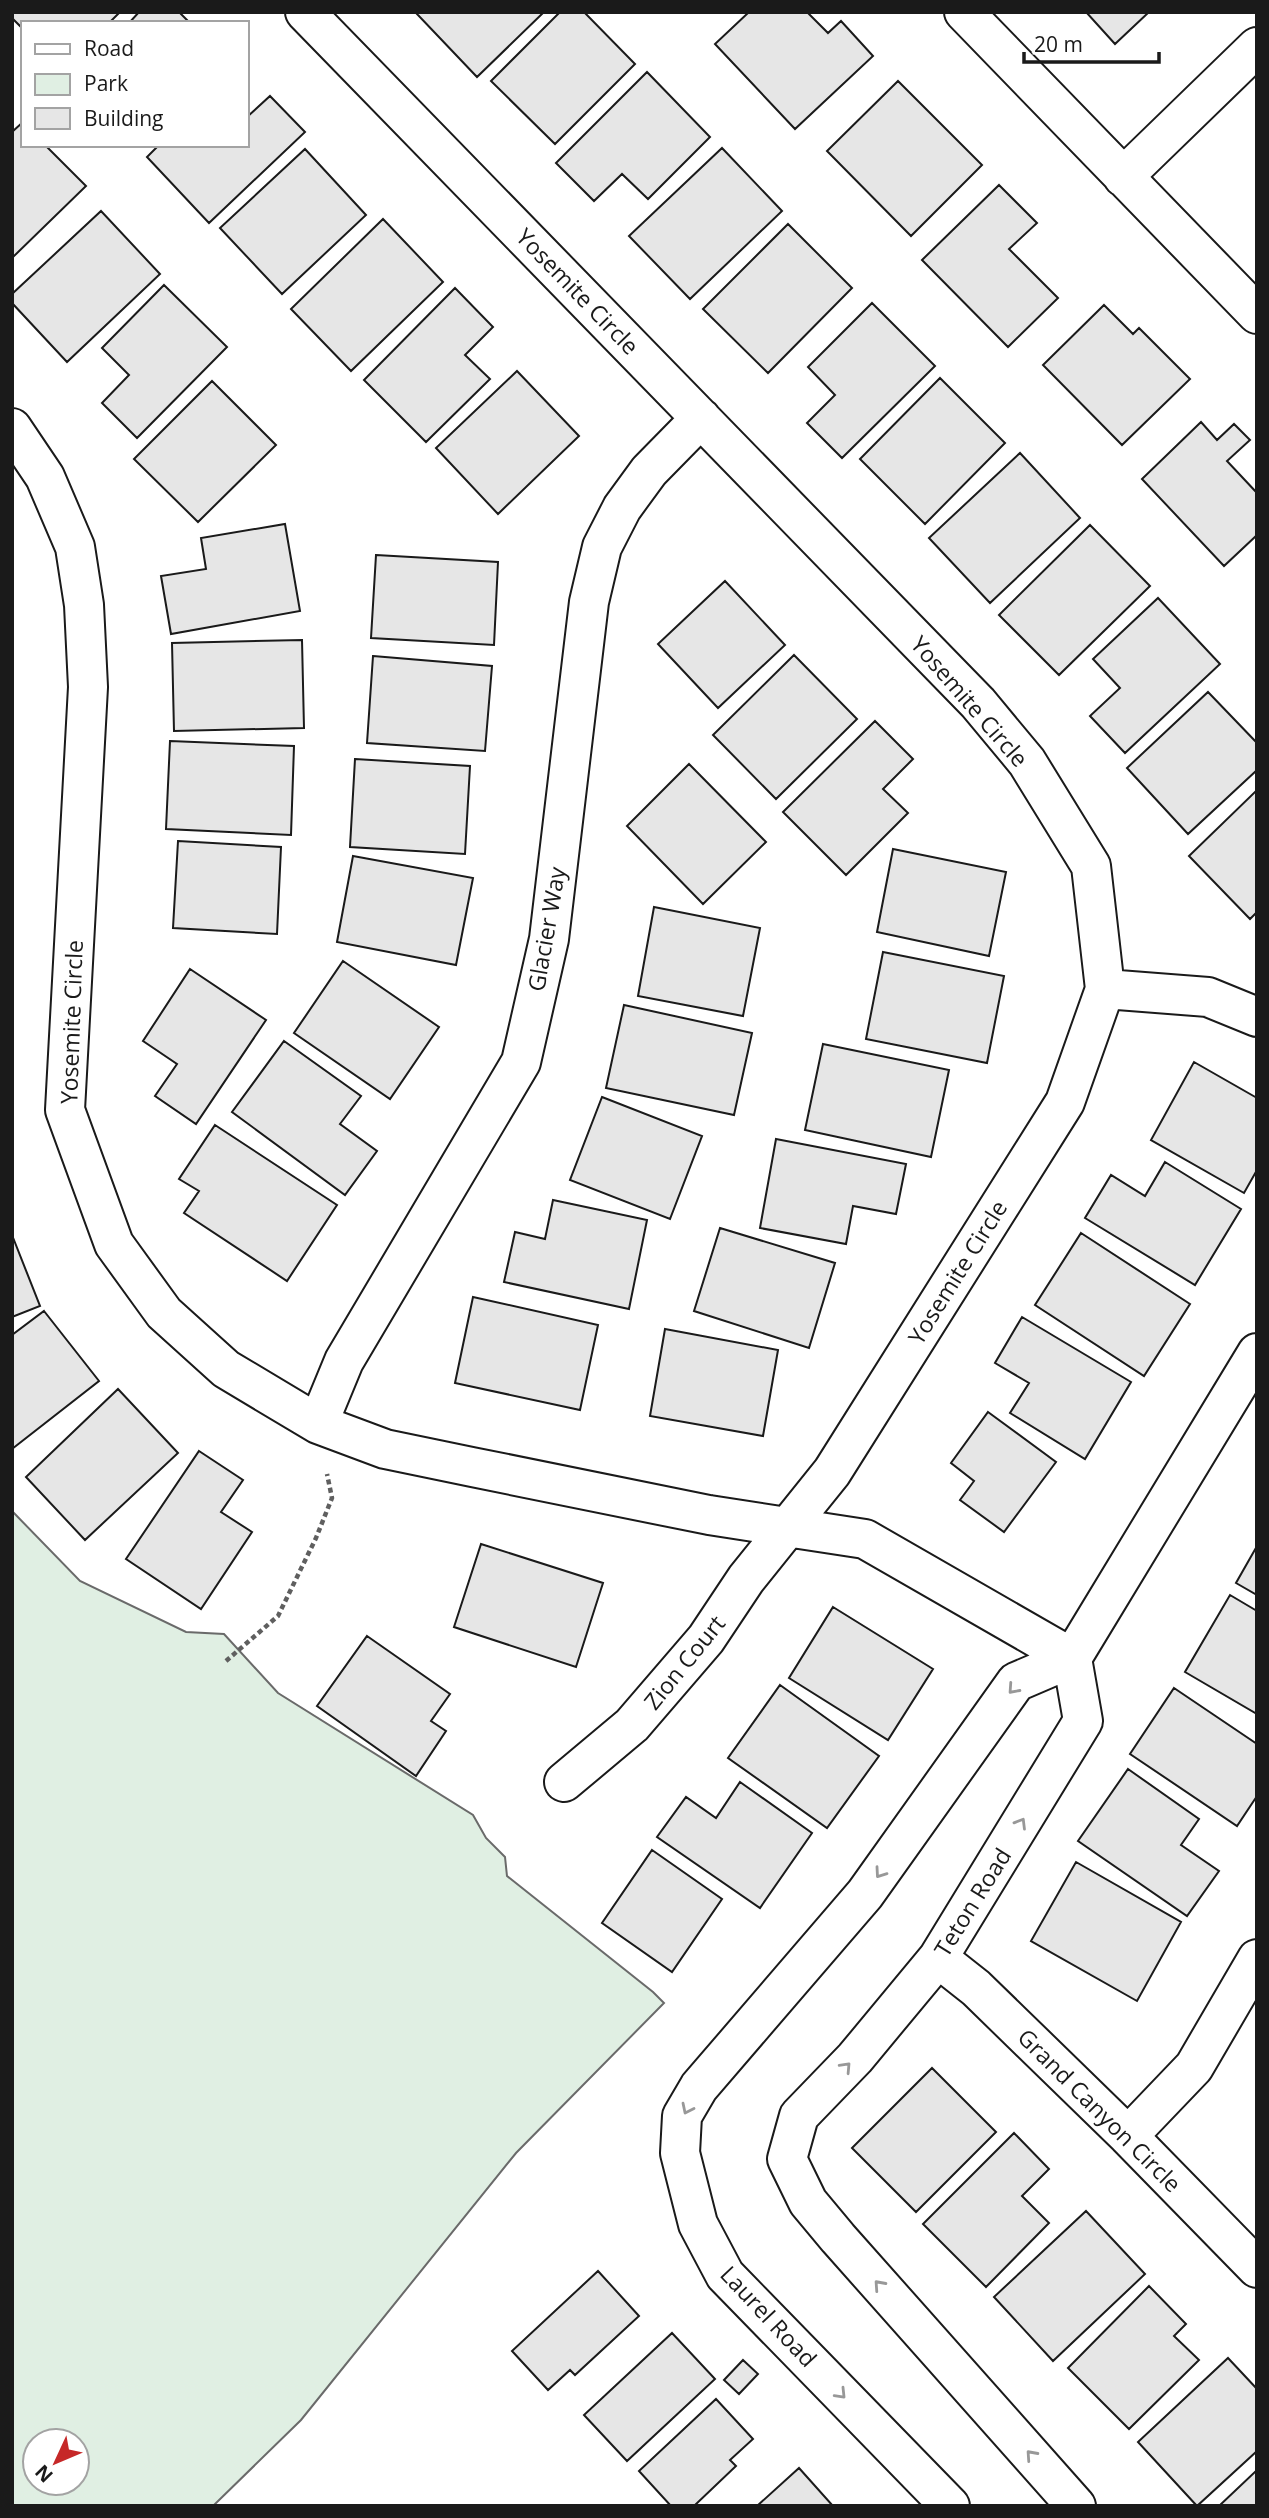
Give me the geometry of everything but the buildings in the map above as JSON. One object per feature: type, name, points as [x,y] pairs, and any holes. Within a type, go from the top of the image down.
[{"type":"street","name":"Yosemite Circle","points":[[305,12],[978,703],[1027,762],[1091,866],[1105,989],[1065,1102],[832,1472],[789,1527]]},
{"type":"street","points":[[964,12],[1257,314]]},
{"type":"street","points":[[1123,177],[1257,47]]},
{"type":"street","name":"Glacier Way","points":[[318,1424],[344,1361],[521,1062],[549,939],[589,603],[602,547],[622,508],[649,471],[701,418]]},
{"type":"street","name":"Yosemite Circle","points":[[12,428],[44,477],[75,547],[84,605],[88,687],[65,1110],[114,1244],[164,1313],[226,1369],[318,1424],[385,1449],[709,1515],[865,1539],[1072,1658]]},
{"type":"street","points":[[1105,989],[1208,997],[1257,1017]]},
{"type":"street","points":[[1072,1658],[1257,1353]]},
{"type":"street","name":"Zion Court","points":[[564,1782],[632,1725],[706,1639],[746,1579],[789,1527]]},
{"type":"street","name":"Teton Road","points":[[1072,1658],[1083,1721],[938,1958],[855,2058],[799,2116],[788,2159],[808,2202],[1076,2506]]},
{"type":"street","name":"Laurel Road","points":[[950,2506],[725,2275],[698,2224],[680,2153],[682,2116],[699,2087],[866,1894],[1016,1682],[1072,1658]]},
{"type":"street","name":"Grand Canyon Circle","points":[[938,1958],[976,1988],[1128,2136],[1257,2268]]},
{"type":"street","points":[[1128,2136],[1194,2067],[1257,1959]]},
{"type":"path","points":[[226,1661],[278,1616],[332,1498],[318,1424]]},
{"type":"green space","points":[[12,1511],[80,1581],[186,1632],[224,1634],[278,1693],[473,1815],[486,1838],[505,1857],[507,1876],[664,2003],[516,2153],[301,2420],[213,2506],[12,2506]]}]
